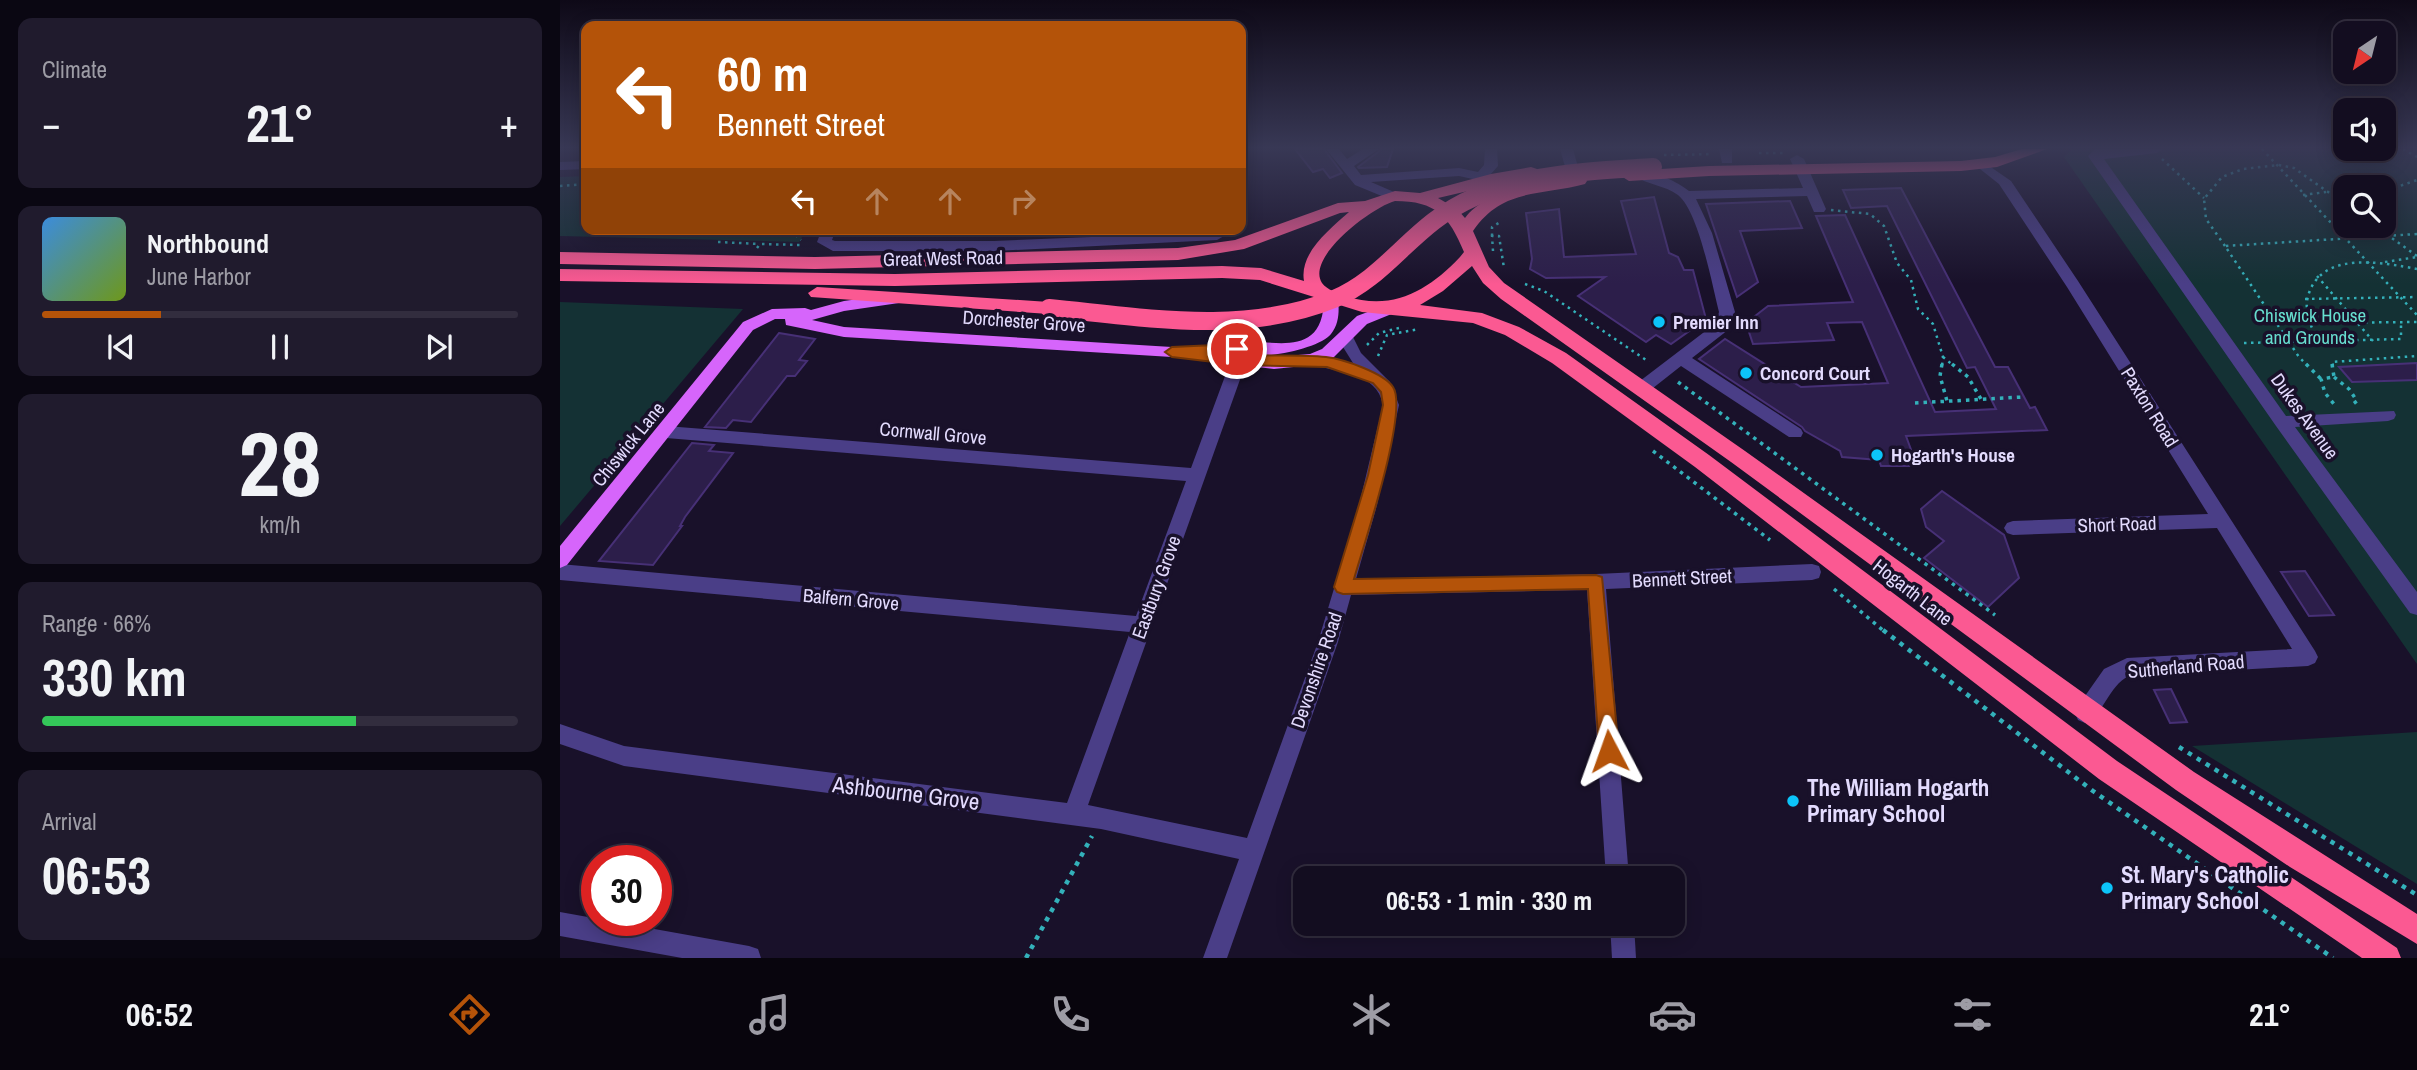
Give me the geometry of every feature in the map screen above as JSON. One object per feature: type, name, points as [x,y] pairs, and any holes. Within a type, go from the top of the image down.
[{"type":"highway","points":[[1421,198],[1434,194]]},
{"type":"highway","points":[[560,278],[1219,321],[1255,318],[1293,311],[1332,299],[1369,281],[1434,221],[1483,194]]},
{"type":"highway","points":[[1476,245],[1454,214],[1443,206],[1421,198],[1389,195],[1365,206],[1317,255],[1312,265],[1312,278],[1314,286],[1327,295],[1354,304],[1391,308],[1449,279],[1476,245],[1479,209],[1507,194]]},
{"type":"highway","name":"Great West Road","points":[[560,258],[815,263],[977,254],[1201,252],[1254,240],[1338,208],[1365,206]]},
{"type":"highway","name":"Hogarth Lane","points":[[1476,245],[1489,280],[1506,294],[1642,388],[2085,713],[2230,813],[2417,930]]},
{"type":"highway","name":"Great West Road","points":[[560,278],[881,280],[1222,272],[1261,274],[1327,295]]},
{"type":"highway","name":"Hogarth Lane","points":[[1391,308],[1476,317],[1512,331],[1559,358],[1680,445],[2097,761],[2215,844],[2388,958]]},
{"type":"main road","name":"Dorchester Grove","points":[[1172,352],[1291,348],[1309,344],[1324,334],[1333,317],[1327,295]]},
{"type":"main road","points":[[813,314],[863,302],[898,299]]},
{"type":"main road","name":"Dorchester Grove","points":[[791,321],[844,332],[1172,352],[1294,363],[1313,360],[1335,349],[1360,322],[1391,308]]},
{"type":"main road","name":"Chiswick Lane","points":[[560,560],[666,432],[742,333],[760,318],[772,314],[795,311],[813,314]]},
{"type":"main road","name":"Dorchester Grove","points":[[813,314],[873,332]]},
{"type":"main road","name":"Chiswick Lane","points":[[727,354],[760,332],[813,314]]},
{"type":"street","points":[[1360,194],[1365,206]]},
{"type":"street","points":[[1686,195],[1740,194]]},
{"type":"street","points":[[1812,194],[1819,209]]},
{"type":"street","name":"Paxton Road","points":[[2013,194],[2073,284],[2308,657]]},
{"type":"street","name":"Dukes Avenue","points":[[2128,194],[2282,422],[2417,607]]},
{"type":"street","points":[[1642,388],[1723,326],[1727,312],[1697,210],[1686,195]]},
{"type":"street","points":[[827,235],[824,242],[833,246],[977,254],[1217,236]]},
{"type":"street","name":"Devonshire Road","points":[[1215,958],[1328,642],[1371,495],[1391,405],[1388,390],[1368,366],[1348,351],[1346,339]]},
{"type":"street","points":[[1681,358],[1795,433]]},
{"type":"street","name":"Eastbury Grove","points":[[1074,815],[1239,360]]},
{"type":"street","points":[[1313,360],[1344,366],[1378,380]]},
{"type":"street","points":[[2282,422],[2388,415]]},
{"type":"street","name":"Cornwall Grove","points":[[666,432],[1197,475]]},
{"type":"street","name":"Short Road","points":[[2013,528],[2222,521]]},
{"type":"street","name":"Balfern Grove","points":[[560,572],[1142,625]]},
{"type":"street","name":"Bennett Street","points":[[1343,587],[1596,582],[1812,572]]},
{"type":"street","points":[[1596,582],[1617,866]]},
{"type":"street","name":"Sutherland Road","points":[[2085,713],[2111,675],[2127,667],[2308,657]]},
{"type":"street","name":"Ashbourne Grove","points":[[560,734],[624,756],[1101,818],[1252,850]]},
{"type":"street","points":[[560,924],[749,958]]},
{"type":"street","points":[[1623,936],[1624,958]]},
{"type":"path","points":[[2200,194],[2204,198],[2206,219],[2299,357],[2321,379],[2325,393],[2335,407]]},
{"type":"path","points":[[2204,198],[2208,194]]},
{"type":"path","points":[[2303,195],[2314,194]]},
{"type":"path","points":[[2303,195],[2417,315]]},
{"type":"path","points":[[1819,209],[1870,214],[1884,226],[1897,263],[1911,280],[1918,309],[1933,324],[1943,357],[1940,376],[1947,401]]},
{"type":"path","points":[[1476,245],[1493,253],[1492,227],[1502,221]]},
{"type":"path","points":[[2396,236],[2417,234]]},
{"type":"path","points":[[796,235],[801,240]]},
{"type":"path","points":[[1492,236],[1499,236],[1505,272]]},
{"type":"path","points":[[2225,246],[2366,238]]},
{"type":"path","points":[[2392,238],[2417,257]]},
{"type":"path","points":[[718,242],[760,244]]},
{"type":"path","points":[[2381,263],[2417,257]]},
{"type":"path","points":[[2319,341],[2309,323],[2305,299],[2317,276],[2332,267],[2369,262],[2417,270]]},
{"type":"path","points":[[2317,276],[2373,341]]},
{"type":"path","points":[[1519,282],[1544,291],[1652,364]]},
{"type":"path","points":[[2305,299],[2417,297]]},
{"type":"path","points":[[2241,343],[2287,339],[2401,339],[2401,322]]},
{"type":"path","points":[[2309,323],[2417,322]]},
{"type":"path","points":[[1427,326],[1387,335],[1377,359],[1365,347],[1376,335],[1385,331],[1427,326]]},
{"type":"path","points":[[2348,407],[2357,401],[2349,389],[2334,377],[2332,362],[2417,356]]},
{"type":"path","points":[[1943,357],[1968,377],[1981,399]]},
{"type":"path","points":[[2321,379],[2334,377]]},
{"type":"path","name":"Hogarth Lane","points":[[1678,382],[1997,617]]},
{"type":"path","points":[[1915,403],[2023,397]]},
{"type":"path","points":[[1647,447],[1779,547]]},
{"type":"path","points":[[1812,572],[1886,633],[2083,784],[2333,958]]},
{"type":"path","points":[[2174,743],[2417,895]]},
{"type":"path","points":[[1026,958],[1101,818]]},
{"type":"green space","points":[[560,194],[581,194],[581,235],[803,235],[799,242],[560,236]]},
{"type":"green space","name":"Chiswick House and Grounds","points":[[2090,194],[2333,194],[2333,238],[2396,238],[2396,194],[2417,194],[2417,664]]},
{"type":"green space","points":[[560,302],[743,309],[560,526]]},
{"type":"green space","points":[[2417,732],[2417,884],[2192,746]]},
{"type":"building","points":[[1845,194],[1904,194],[1995,367],[2008,367],[2030,408],[2035,407],[2047,430],[1906,436],[1917,466],[1881,466],[1879,460],[1842,457],[1840,451],[1805,431],[1699,359],[1725,339],[1801,387],[1888,383],[1862,322],[1827,323],[1834,340],[1753,344],[1746,323],[1768,306],[1853,302],[1816,216],[1845,215],[1935,412],[1996,409],[1975,367],[1967,368],[1887,206],[1851,208]]},
{"type":"building","points":[[1654,197],[1669,253],[1678,257],[1684,270],[1693,270],[1706,319],[1671,344],[1656,335],[1646,342],[1578,296],[1605,277],[1546,278],[1530,269],[1532,259],[1526,213],[1559,209],[1564,257],[1636,254],[1621,201]]},
{"type":"building","points":[[1790,201],[1802,228],[1740,231],[1758,282],[1737,297],[1706,204]]},
{"type":"building","points":[[779,333],[815,339],[799,360],[807,361],[795,376],[787,376],[751,422],[733,420],[726,428],[705,427]]},
{"type":"building","points":[[2417,363],[2417,380],[2352,382],[2339,367]]},
{"type":"building","points":[[692,443],[714,445],[709,451],[733,453],[653,565],[599,561]]},
{"type":"building","points":[[1942,491],[2004,535],[2019,578],[1988,607],[1924,558],[1944,541],[1926,527],[1921,509]]},
{"type":"building","points":[[2305,571],[2334,615],[2309,616],[2281,572]]},
{"type":"building","points":[[2171,689],[2187,722],[2170,723],[2154,690]]},
{"type":"place","name":"Premier Inn","points":[[1659,322]]},
{"type":"place","name":"Concord Court","points":[[1746,373]]},
{"type":"place","name":"Hogarth's House","points":[[1877,455]]},
{"type":"place","name":"The William Hogarth Primary School","points":[[1793,801]]},
{"type":"place","name":"St. Mary's Catholic Primary School","points":[[2107,888]]},
{"type":"route","points":[[1237,349],[1172,352],[1239,360],[1328,362],[1378,380],[1388,390],[1391,405],[1376,475],[1343,587],[1596,582],[1609,751]]}]
